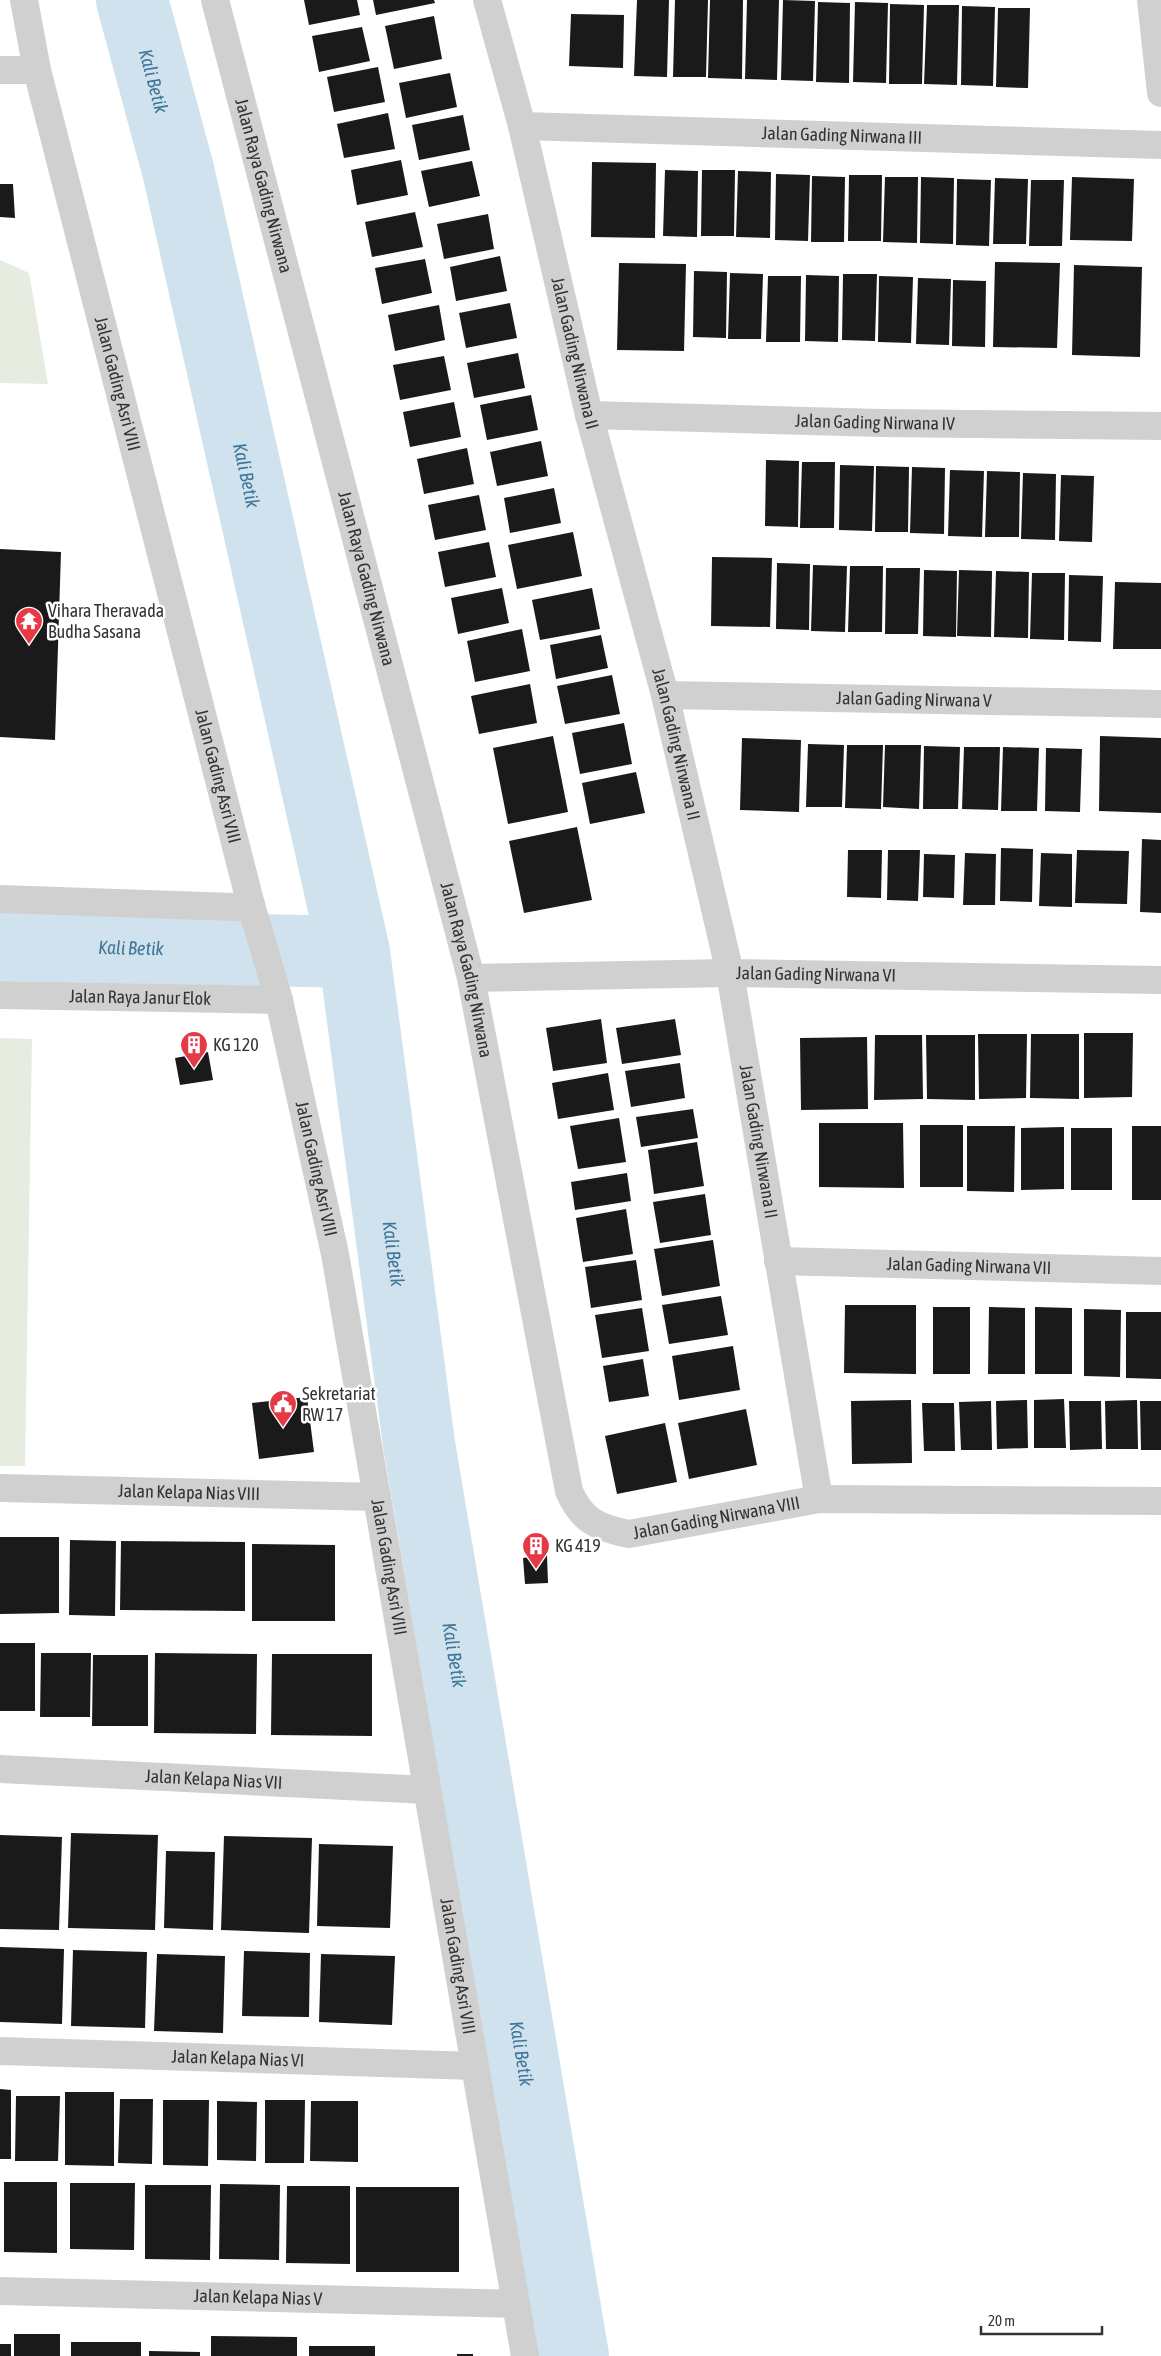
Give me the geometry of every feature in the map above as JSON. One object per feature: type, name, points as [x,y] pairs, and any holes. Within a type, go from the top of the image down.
[{"type":"street","name":"Jalan Gading Asri VIII","points":[[24,0],[37,70],[252,908],[278,996],[335,1254],[525,2356]]},
{"type":"street","name":"Jalan Raya Gading Nirwana","points":[[215,0],[471,978],[505,1159]]},
{"type":"street","name":"Jalan Gading Nirwana II","points":[[486,0],[522,126],[589,415],[665,695],[730,973],[819,1499]]},
{"type":"street","points":[[1151,0],[1161,93]]},
{"type":"street","points":[[0,70],[37,70]]},
{"type":"street","name":"Jalan Gading Nirwana III","points":[[522,126],[1161,145]]},
{"type":"street","name":"Jalan Gading Nirwana IV","points":[[589,415],[880,423],[1161,426]]},
{"type":"street","name":"Jalan Gading Nirwana V","points":[[665,695],[1161,704]]},
{"type":"street","points":[[0,899],[252,908]]},
{"type":"street","name":"Jalan Gading Nirwana VI","points":[[471,978],[730,973],[1161,980]]},
{"type":"street","name":"Jalan Raya Janur Elok","points":[[0,995],[278,996]]},
{"type":"street","name":"Jalan Gading Nirwana VIII","points":[[505,1159],[568,1491],[575,1507],[590,1521],[606,1530],[629,1534],[819,1499],[1161,1502]]},
{"type":"street","name":"Jalan Gading Nirwana VII","points":[[778,1261],[1161,1272]]},
{"type":"street","name":"Jalan Kelapa Nias VIII","points":[[0,1488],[377,1497]]},
{"type":"street","name":"Jalan Kelapa Nias VII","points":[[0,1769],[427,1790]]},
{"type":"street","name":"Jalan Kelapa Nias VI","points":[[0,2051],[475,2066]]},
{"type":"street","name":"Jalan Kelapa Nias V","points":[[0,2291],[516,2304]]},
{"type":"shaded area","points":[[0,260],[29,273],[48,384],[0,383]]},
{"type":"shaded area","points":[[0,1038],[32,1039],[25,1466],[0,1466]]},
{"type":"building","points":[[304,0],[357,0],[360,15],[309,25]]},
{"type":"building","points":[[373,0],[434,0],[435,3],[376,15]]},
{"type":"building","points":[[637,0],[669,0],[667,77],[634,76]]},
{"type":"building","points":[[675,0],[708,0],[706,77],[673,77]]},
{"type":"building","points":[[710,0],[743,0],[742,79],[708,78]]},
{"type":"building","points":[[747,0],[779,0],[777,80],[745,79]]},
{"type":"building","points":[[783,0],[815,1],[813,81],[781,80]]},
{"type":"building","points":[[818,2],[850,3],[849,83],[816,82]]},
{"type":"building","points":[[855,2],[888,3],[886,83],[853,82]]},
{"type":"building","points":[[890,4],[924,5],[922,84],[889,84]]},
{"type":"building","points":[[927,5],[959,5],[957,85],[924,84]]},
{"type":"building","points":[[962,6],[995,7],[993,86],[961,85]]},
{"type":"building","points":[[998,8],[1030,8],[1028,88],[996,87]]},
{"type":"building","points":[[571,14],[624,15],[623,68],[569,66]]},
{"type":"building","points":[[434,16],[442,59],[394,69],[385,26]]},
{"type":"building","points":[[362,27],[370,61],[319,72],[312,36]]},
{"type":"building","points":[[378,67],[385,102],[334,112],[327,77]]},
{"type":"building","points":[[450,73],[457,107],[406,118],[399,83]]},
{"type":"building","points":[[388,113],[395,149],[344,158],[337,124]]},
{"type":"building","points":[[463,115],[470,150],[419,160],[412,125]]},
{"type":"building","points":[[401,160],[408,195],[357,205],[351,170]]},
{"type":"building","points":[[472,161],[480,196],[429,207],[421,171]]},
{"type":"building","points":[[592,162],[656,163],[655,238],[591,237]]},
{"type":"building","points":[[665,170],[698,171],[697,237],[663,236]]},
{"type":"building","points":[[702,170],[735,170],[734,236],[701,236]]},
{"type":"building","points":[[738,171],[771,172],[770,238],[736,237]]},
{"type":"building","points":[[776,174],[810,175],[808,241],[775,240]]},
{"type":"building","points":[[849,175],[882,175],[881,241],[848,241]]},
{"type":"building","points":[[812,176],[845,177],[844,242],[811,242]]},
{"type":"building","points":[[885,177],[918,177],[917,243],[883,242]]},
{"type":"building","points":[[921,177],[954,178],[953,244],[920,243]]},
{"type":"building","points":[[1072,177],[1134,179],[1132,241],[1070,240]]},
{"type":"building","points":[[995,178],[1028,179],[1026,244],[993,244]]},
{"type":"building","points":[[957,179],[991,180],[989,246],[956,245]]},
{"type":"building","points":[[1031,180],[1064,180],[1062,246],[1029,246]]},
{"type":"building","points":[[0,184],[13,184],[15,218],[0,217]]},
{"type":"building","points":[[415,212],[423,247],[372,257],[365,222]]},
{"type":"building","points":[[488,214],[494,249],[444,259],[437,224]]},
{"type":"building","points":[[500,256],[507,291],[456,301],[450,267]]},
{"type":"building","points":[[425,259],[432,293],[382,304],[375,268]]},
{"type":"building","points":[[995,262],[1060,263],[1057,348],[993,347]]},
{"type":"building","points":[[619,263],[686,264],[684,351],[617,350]]},
{"type":"building","points":[[1074,265],[1142,267],[1140,357],[1072,355]]},
{"type":"building","points":[[694,271],[727,272],[726,338],[693,337]]},
{"type":"building","points":[[730,273],[763,274],[761,339],[728,339]]},
{"type":"building","points":[[843,274],[877,274],[875,341],[842,340]]},
{"type":"building","points":[[806,275],[839,276],[838,342],[805,341]]},
{"type":"building","points":[[768,276],[801,276],[800,342],[766,342]]},
{"type":"building","points":[[879,276],[913,277],[911,343],[878,342]]},
{"type":"building","points":[[918,278],[951,279],[949,345],[916,344]]},
{"type":"building","points":[[953,280],[986,281],[985,347],[952,346]]},
{"type":"building","points":[[510,303],[517,338],[466,348],[459,313]]},
{"type":"building","points":[[439,305],[445,340],[395,351],[388,315]]},
{"type":"building","points":[[518,353],[525,388],[474,398],[467,363]]},
{"type":"building","points":[[444,356],[451,390],[400,400],[393,365]]},
{"type":"building","points":[[531,395],[538,430],[487,440],[480,405]]},
{"type":"building","points":[[454,402],[461,437],[410,447],[403,412]]},
{"type":"building","points":[[541,441],[548,476],[497,486],[490,452]]},
{"type":"building","points":[[467,448],[474,484],[424,494],[417,459]]},
{"type":"building","points":[[766,460],[799,461],[798,527],[765,526]]},
{"type":"building","points":[[802,462],[835,462],[834,528],[800,528]]},
{"type":"building","points":[[840,465],[874,466],[872,531],[839,530]]},
{"type":"building","points":[[876,466],[909,467],[908,532],[875,532]]},
{"type":"building","points":[[912,467],[945,468],[944,534],[910,533]]},
{"type":"building","points":[[950,470],[984,471],[982,537],[948,536]]},
{"type":"building","points":[[987,471],[1020,472],[1019,537],[985,537]]},
{"type":"building","points":[[1023,473],[1056,474],[1055,540],[1021,539]]},
{"type":"building","points":[[1061,475],[1094,476],[1092,542],[1059,541]]},
{"type":"building","points":[[554,488],[561,523],[510,533],[504,498]]},
{"type":"building","points":[[479,495],[486,530],[435,540],[428,505]]},
{"type":"building","points":[[573,532],[582,576],[517,589],[508,545]]},
{"type":"building","points":[[489,542],[496,577],[445,587],[438,552]]},
{"type":"building","name":"Vihara Theravada Budha Sasana","points":[[0,549],[61,552],[55,740],[0,737]]},
{"type":"building","points":[[712,557],[772,558],[770,627],[711,626]]},
{"type":"building","points":[[777,563],[810,564],[809,630],[776,629]]},
{"type":"building","points":[[813,565],[847,566],[845,632],[811,631]]},
{"type":"building","points":[[850,566],[883,566],[882,632],[848,632]]},
{"type":"building","points":[[886,568],[920,568],[918,634],[885,634]]},
{"type":"building","points":[[924,570],[957,571],[956,637],[923,636]]},
{"type":"building","points":[[959,570],[992,571],[991,637],[957,636]]},
{"type":"building","points":[[996,571],[1029,572],[1028,638],[994,637]]},
{"type":"building","points":[[1032,573],[1065,573],[1064,640],[1030,639]]},
{"type":"building","points":[[1069,575],[1103,576],[1101,642],[1068,641]]},
{"type":"building","points":[[1115,582],[1161,583],[1161,649],[1113,649]]},
{"type":"building","points":[[502,588],[509,623],[458,634],[451,598]]},
{"type":"building","points":[[592,588],[600,629],[540,640],[532,600]]},
{"type":"building","points":[[522,629],[530,671],[475,682],[467,641]]},
{"type":"building","points":[[601,635],[608,668],[556,679],[550,645]]},
{"type":"building","points":[[612,675],[620,714],[565,724],[557,686]]},
{"type":"building","points":[[530,684],[537,723],[479,734],[471,696]]},
{"type":"building","points":[[624,723],[632,764],[580,774],[572,733]]},
{"type":"building","points":[[553,736],[568,812],[508,824],[493,748]]},
{"type":"building","points":[[1100,736],[1161,738],[1161,813],[1099,811]]},
{"type":"building","points":[[742,738],[801,740],[799,812],[740,810]]},
{"type":"building","points":[[808,744],[844,745],[842,807],[806,807]]},
{"type":"building","points":[[847,745],[883,745],[881,809],[845,808]]},
{"type":"building","points":[[885,745],[921,745],[919,809],[883,807]]},
{"type":"building","points":[[924,746],[960,747],[958,809],[923,809]]},
{"type":"building","points":[[964,747],[1000,747],[998,810],[962,809]]},
{"type":"building","points":[[1003,747],[1039,748],[1037,811],[1001,811]]},
{"type":"building","points":[[1046,748],[1082,749],[1080,812],[1045,811]]},
{"type":"building","points":[[636,772],[645,813],[590,824],[582,783]]},
{"type":"building","points":[[577,827],[592,900],[524,913],[509,841]]},
{"type":"building","points":[[1142,839],[1161,840],[1161,913],[1140,912]]},
{"type":"building","points":[[1001,848],[1033,849],[1032,902],[1000,901]]},
{"type":"building","points":[[848,850],[882,850],[881,898],[847,897]]},
{"type":"building","points":[[888,850],[920,850],[918,901],[887,900]]},
{"type":"building","points":[[1077,850],[1129,851],[1127,904],[1075,903]]},
{"type":"building","points":[[965,853],[996,854],[995,905],[963,905]]},
{"type":"building","points":[[1041,853],[1072,854],[1072,907],[1039,906]]},
{"type":"building","points":[[924,854],[955,855],[954,898],[923,897]]},
{"type":"building","points":[[601,1019],[607,1063],[553,1071],[546,1028]]},
{"type":"building","points":[[675,1019],[681,1055],[622,1064],[616,1028]]},
{"type":"building","points":[[1084,1033],[1133,1033],[1132,1097],[1084,1098]]},
{"type":"building","points":[[978,1034],[1027,1034],[1026,1098],[979,1099]]},
{"type":"building","points":[[1031,1034],[1079,1034],[1079,1099],[1030,1098]]},
{"type":"building","points":[[875,1035],[922,1035],[923,1099],[874,1100]]},
{"type":"building","points":[[926,1035],[975,1035],[975,1100],[927,1099]]},
{"type":"building","points":[[867,1037],[868,1109],[801,1110],[800,1038]]},
{"type":"building","name":"KG 120","points":[[208,1052],[213,1080],[180,1085],[175,1058]]},
{"type":"building","points":[[680,1063],[685,1098],[631,1107],[625,1071]]},
{"type":"building","points":[[608,1073],[614,1110],[558,1119],[552,1083]]},
{"type":"building","points":[[693,1109],[698,1138],[641,1147],[636,1117]]},
{"type":"building","points":[[619,1118],[626,1162],[578,1169],[570,1126]]},
{"type":"building","points":[[819,1123],[903,1123],[904,1188],[819,1187]]},
{"type":"building","points":[[920,1125],[963,1125],[963,1187],[920,1187]]},
{"type":"building","points":[[967,1126],[1015,1126],[1014,1192],[967,1191]]},
{"type":"building","points":[[1132,1126],[1161,1126],[1161,1200],[1132,1200]]},
{"type":"building","points":[[1064,1127],[1064,1189],[1021,1190],[1021,1128]]},
{"type":"building","points":[[1071,1128],[1112,1128],[1112,1190],[1071,1190]]},
{"type":"building","points":[[697,1142],[704,1186],[654,1194],[648,1150]]},
{"type":"building","points":[[627,1173],[631,1201],[575,1210],[571,1182]]},
{"type":"building","points":[[705,1194],[711,1235],[660,1243],[653,1202]]},
{"type":"building","points":[[626,1209],[633,1254],[583,1262],[576,1218]]},
{"type":"building","points":[[713,1240],[720,1286],[662,1296],[654,1249]]},
{"type":"building","points":[[636,1260],[642,1300],[591,1308],[585,1267]]},
{"type":"building","points":[[721,1296],[728,1335],[669,1344],[662,1305]]},
{"type":"building","points":[[845,1305],[916,1305],[916,1374],[844,1373]]},
{"type":"building","points":[[933,1307],[970,1307],[970,1374],[933,1374]]},
{"type":"building","points":[[989,1307],[1025,1308],[1025,1374],[988,1374]]},
{"type":"building","points":[[1035,1307],[1072,1308],[1072,1374],[1035,1374]]},
{"type":"building","points":[[642,1308],[649,1351],[602,1358],[595,1315]]},
{"type":"building","points":[[1084,1309],[1121,1310],[1120,1377],[1084,1376]]},
{"type":"building","points":[[1126,1312],[1161,1312],[1161,1379],[1126,1378]]},
{"type":"building","points":[[733,1346],[740,1390],[679,1400],[672,1356]]},
{"type":"building","points":[[643,1359],[649,1396],[609,1402],[603,1366]]},
{"type":"building","name":"Sekretariat RW 17","points":[[307,1397],[314,1452],[259,1459],[252,1403]]},
{"type":"building","points":[[1064,1399],[1066,1448],[1034,1448],[1034,1400]]},
{"type":"building","points":[[911,1400],[912,1463],[852,1464],[851,1401]]},
{"type":"building","points":[[1027,1400],[1028,1448],[997,1449],[996,1401]]},
{"type":"building","points":[[1137,1400],[1138,1449],[1106,1449],[1105,1401]]},
{"type":"building","points":[[991,1401],[992,1450],[961,1450],[959,1402]]},
{"type":"building","points":[[1069,1401],[1101,1401],[1102,1449],[1070,1450]]},
{"type":"building","points":[[1140,1401],[1161,1401],[1161,1450],[1141,1450]]},
{"type":"building","points":[[922,1403],[954,1403],[955,1451],[924,1451]]},
{"type":"building","points":[[746,1409],[757,1465],[689,1479],[678,1423]]},
{"type":"building","points":[[665,1423],[677,1482],[617,1494],[605,1436]]},
{"type":"building","points":[[0,1537],[59,1537],[59,1613],[0,1614]]},
{"type":"building","points":[[70,1540],[116,1541],[115,1616],[69,1615]]},
{"type":"building","points":[[121,1541],[245,1542],[245,1611],[120,1610]]},
{"type":"building","points":[[252,1544],[335,1545],[335,1621],[252,1621]]},
{"type":"building","name":"KG 419","points":[[547,1555],[548,1583],[525,1584],[523,1558]]},
{"type":"building","points":[[0,1643],[35,1643],[35,1711],[0,1711]]},
{"type":"building","points":[[41,1653],[91,1653],[90,1717],[40,1717]]},
{"type":"building","points":[[155,1653],[257,1654],[256,1734],[154,1733]]},
{"type":"building","points":[[272,1654],[372,1654],[372,1736],[271,1735]]},
{"type":"building","points":[[93,1655],[148,1655],[148,1726],[92,1726]]},
{"type":"building","points":[[71,1833],[158,1835],[155,1930],[68,1928]]},
{"type":"building","points":[[0,1835],[62,1837],[59,1930],[0,1929]]},
{"type":"building","points":[[224,1836],[312,1838],[309,1933],[221,1930]]},
{"type":"building","points":[[319,1844],[393,1846],[390,1928],[317,1926]]},
{"type":"building","points":[[166,1851],[215,1852],[213,1930],[164,1928]]},
{"type":"building","points":[[0,1947],[64,1949],[62,2024],[0,2022]]},
{"type":"building","points":[[73,1950],[147,1952],[145,2028],[71,2026]]},
{"type":"building","points":[[244,1951],[310,1953],[309,2017],[242,2016]]},
{"type":"building","points":[[157,1954],[225,1956],[223,2033],[154,2031]]},
{"type":"building","points":[[321,1954],[395,1956],[392,2025],[319,2022]]},
{"type":"building","points":[[0,2089],[11,2090],[11,2159],[0,2159]]},
{"type":"building","points":[[65,2092],[114,2092],[114,2166],[65,2165]]},
{"type":"building","points":[[16,2096],[60,2096],[58,2161],[15,2161]]},
{"type":"building","points":[[120,2099],[153,2099],[152,2164],[118,2163]]},
{"type":"building","points":[[163,2100],[209,2100],[208,2166],[163,2165]]},
{"type":"building","points":[[265,2100],[305,2100],[304,2163],[265,2163]]},
{"type":"building","points":[[217,2101],[257,2102],[256,2161],[217,2160]]},
{"type":"building","points":[[311,2101],[358,2101],[358,2162],[310,2161]]},
{"type":"building","points":[[4,2182],[57,2182],[57,2253],[4,2252]]},
{"type":"building","points":[[70,2183],[135,2183],[134,2250],[70,2249]]},
{"type":"building","points":[[220,2184],[280,2185],[279,2260],[219,2259]]},
{"type":"building","points":[[145,2185],[211,2185],[210,2260],[145,2259]]},
{"type":"building","points":[[287,2186],[350,2186],[350,2264],[286,2263]]},
{"type":"building","points":[[356,2187],[459,2187],[459,2272],[356,2272]]},
{"type":"building","points":[[14,2334],[60,2334],[60,2356],[14,2356]]},
{"type":"building","points":[[211,2336],[297,2337],[297,2356],[211,2356]]},
{"type":"building","points":[[71,2342],[141,2342],[141,2356],[71,2356]]},
{"type":"building","points":[[0,2344],[11,2344],[11,2356],[0,2356]]},
{"type":"building","points":[[309,2346],[375,2346],[375,2356],[309,2356]]},
{"type":"building","points":[[149,2351],[200,2352],[200,2356],[149,2356]]},
{"type":"building","points":[[457,2354],[473,2354],[473,2356],[457,2356]]},
{"type":"waterway","name":"Kali Betik","points":[[132,0],[178,170],[354,952],[419,1444],[573,2356]]},
{"type":"waterway","name":"Kali Betik","points":[[0,945],[354,952]]},
{"type":"place","name":"Vihara Theravada Budha Sasana","points":[[29,645]]},
{"type":"place","name":"KG 120","points":[[194,1069]]},
{"type":"place","name":"Sekretariat RW 17","points":[[283,1428]]},
{"type":"place","name":"KG 419","points":[[536,1570]]}]
